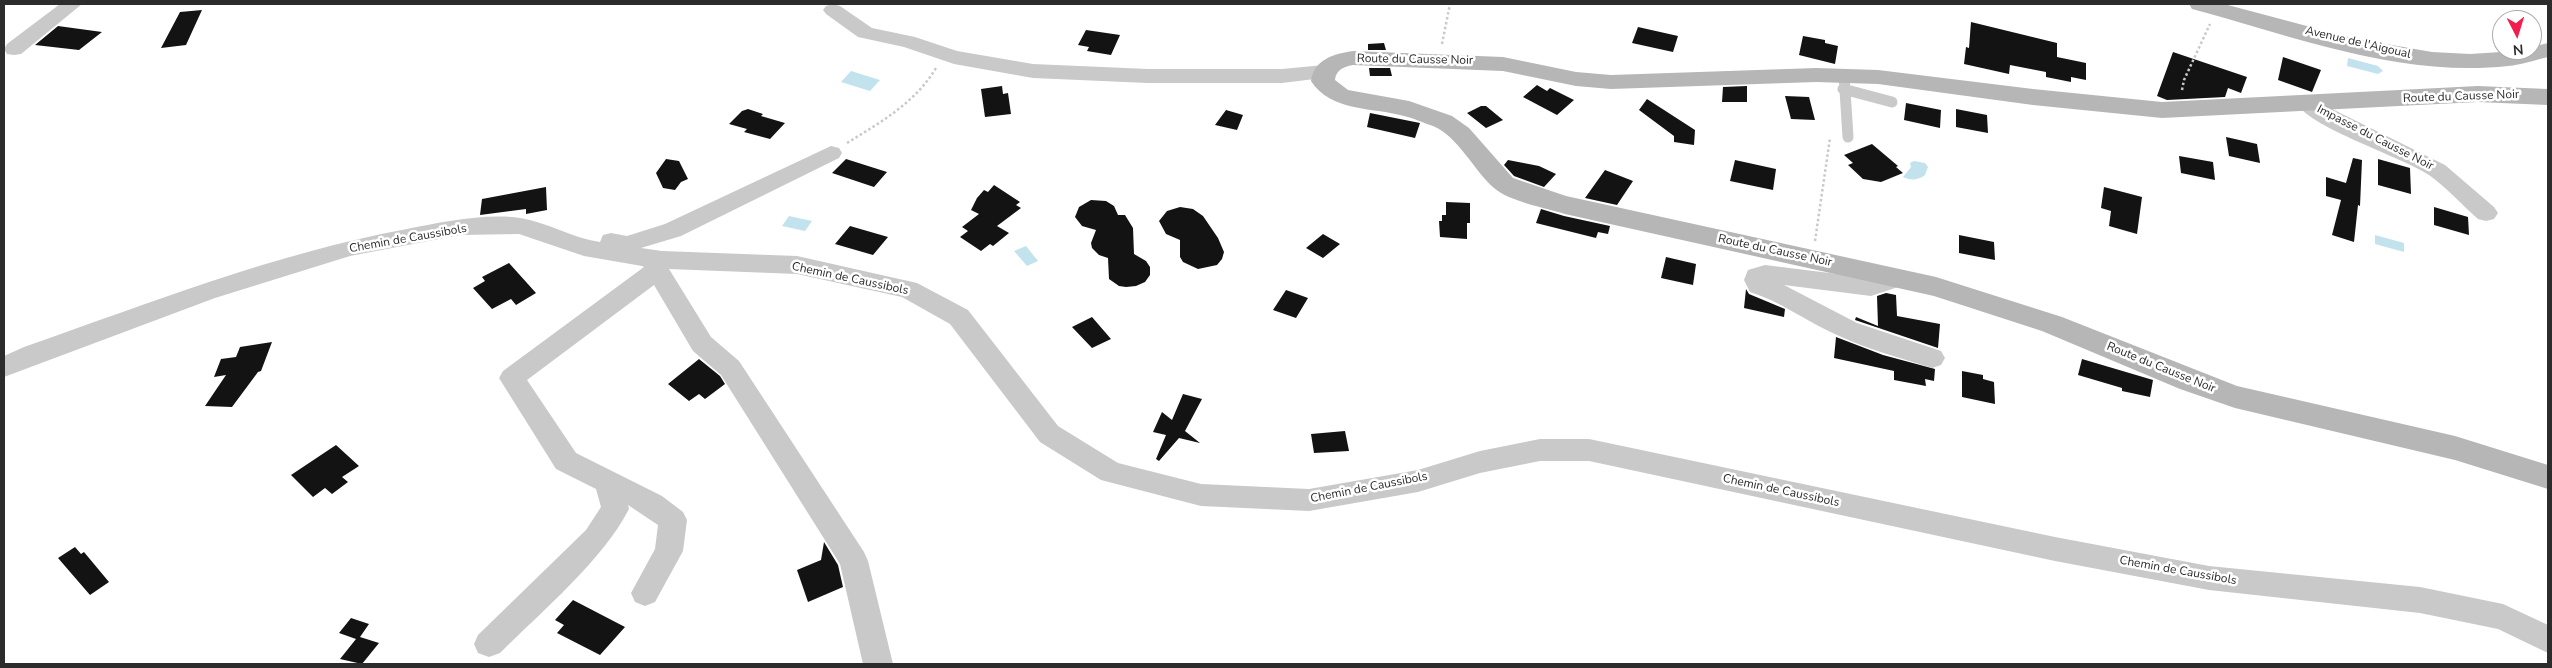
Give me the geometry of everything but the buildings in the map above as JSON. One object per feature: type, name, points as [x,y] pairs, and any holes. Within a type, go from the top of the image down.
[{"type":"street","points":[[14,49],[72,4]]},
{"type":"street","name":"Avenue de l'Aigoual","points":[[2209,6],[2370,48],[2422,57],[2465,60],[2506,59],[2548,50]]},
{"type":"street","points":[[833,10],[865,33],[908,42],[954,57],[1033,71],[1148,76],[1282,76],[1324,72]]},
{"type":"street","name":"Route du Causse Noir","points":[[2548,97],[2478,94],[2182,110],[2099,104],[1913,81],[1611,82],[1576,79],[1503,64],[1439,59],[1353,58],[1331,65],[1324,72],[1323,81],[1329,89],[1342,96],[1409,109],[1444,122],[1460,134],[1504,184],[1525,193],[1565,205],[1936,287],[2052,324],[2190,381],[2235,397],[2455,448],[2548,477]]},
{"type":"street","name":"Impasse du Causse Noir","points":[[2308,104],[2331,119],[2437,170],[2486,213]]},
{"type":"street","points":[[520,226],[572,227],[584,234],[627,244],[673,230],[831,153]]},
{"type":"street","name":"Chemin de Caussibols","points":[[4,367],[33,354],[206,292],[349,248],[460,227],[520,226],[584,248],[653,264],[797,265],[908,289],[959,317],[1049,434],[1111,472],[1201,495],[1309,500],[1418,481],[1480,462],[1540,450],[1589,450],[2054,549],[2209,578],[2420,600],[2504,617],[2548,640]]},
{"type":"street","points":[[646,593],[668,551],[673,520],[652,504],[566,461],[512,378],[653,264],[702,344],[730,368],[854,561],[878,664]]},
{"type":"street","points":[[1898,278],[1871,287],[1765,274],[1757,276],[1756,280],[1759,286],[1783,293],[1811,312],[1848,330],[1932,358]]},
{"type":"street","points":[[489,644],[596,538],[614,509],[608,482]]},
{"type":"lane","points":[[1848,136],[1844,82],[1892,102]]},
{"type":"path","points":[[1439,59],[1450,4]]},
{"type":"path","points":[[2182,110],[2184,80],[2209,6]]},
{"type":"path","points":[[831,153],[881,122],[913,97],[930,81],[937,68],[931,64]]},
{"type":"path","points":[[1813,259],[1831,131]]},
{"type":"water","points":[[2348,58],[2378,66],[2383,71],[2378,74],[2347,66]]},
{"type":"water","points":[[851,71],[880,80],[870,91],[841,82]]},
{"type":"water","points":[[1914,161],[1925,163],[1928,167],[1925,175],[1914,179],[1903,177],[1911,167],[1910,163]]},
{"type":"water","points":[[789,216],[812,221],[805,231],[782,226]]},
{"type":"water","points":[[2375,235],[2404,243],[2404,252],[2375,244]]},
{"type":"water","points":[[1026,246],[1038,261],[1027,266],[1014,251]]}]
